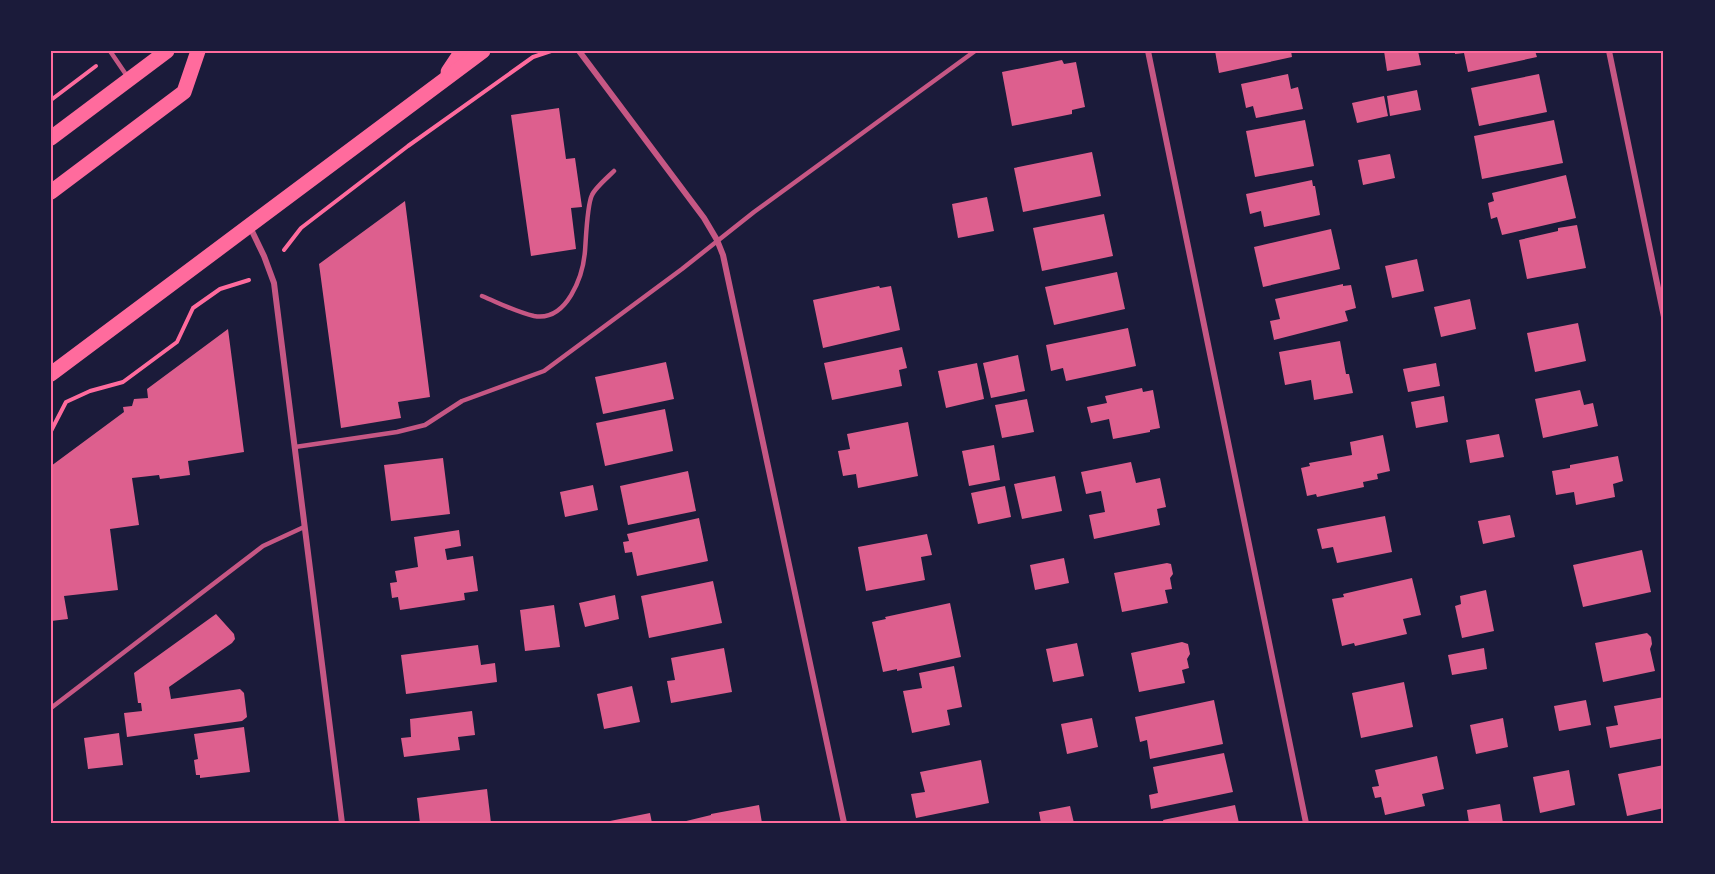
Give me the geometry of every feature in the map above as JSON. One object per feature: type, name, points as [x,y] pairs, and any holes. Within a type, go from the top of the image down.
[{"type":"main road","points":[[51,138],[167,51]]},
{"type":"main road","points":[[51,192],[184,92],[198,51]]},
{"type":"main road","points":[[443,80],[462,51]]},
{"type":"main road","points":[[51,374],[483,51]]},
{"type":"street","points":[[579,51],[704,218],[723,255],[844,823]]},
{"type":"street","points":[[1148,51],[1306,823]]},
{"type":"street","points":[[1609,51],[1664,317]]},
{"type":"street","points":[[249,227],[264,256],[274,283],[342,823]]},
{"type":"lane","points":[[295,447],[396,432],[425,425],[462,401],[544,371],[682,269],[717,240],[975,51]]},
{"type":"lane","points":[[111,53],[129,79]]},
{"type":"lane","points":[[482,296],[536,317],[554,314],[568,301],[580,281],[592,195],[614,171]]},
{"type":"lane","points":[[51,708],[263,546],[304,526]]},
{"type":"path","points":[[51,431],[66,402],[90,391],[123,382],[177,342],[193,308],[220,289],[253,279],[275,263],[301,228],[390,160],[533,57],[551,51]]},
{"type":"path","points":[[51,100],[111,53]]},
{"type":"building","points":[[1215,51],[1291,51],[1292,57],[1219,73]]},
{"type":"building","points":[[1384,51],[1418,51],[1421,65],[1387,71]]},
{"type":"building","points":[[1455,51],[1535,51],[1537,57],[1468,72],[1464,53],[1455,54]]},
{"type":"building","points":[[1062,60],[1064,64],[1076,62],[1085,107],[1072,110],[1072,114],[1012,126],[1002,72]]},
{"type":"building","points":[[1288,74],[1291,89],[1298,87],[1303,109],[1256,118],[1253,106],[1246,108],[1241,84]]},
{"type":"building","points":[[1539,74],[1547,112],[1479,126],[1471,88]]},
{"type":"building","points":[[1417,90],[1421,110],[1390,116],[1387,96]]},
{"type":"building","points":[[1384,96],[1388,116],[1357,123],[1352,103]]},
{"type":"building","points":[[559,108],[566,159],[575,158],[582,207],[571,208],[576,249],[531,256],[511,115]]},
{"type":"building","points":[[1305,120],[1314,166],[1255,177],[1246,131]]},
{"type":"building","points":[[1554,120],[1563,163],[1482,179],[1474,136]]},
{"type":"building","points":[[1092,152],[1101,196],[1023,212],[1014,168]]},
{"type":"building","points":[[1390,154],[1395,178],[1363,185],[1358,160]]},
{"type":"building","points":[[1566,175],[1576,218],[1502,235],[1497,217],[1491,219],[1488,203],[1494,201],[1492,193]]},
{"type":"building","points":[[1312,180],[1320,215],[1264,227],[1261,211],[1250,214],[1246,194]]},
{"type":"building","points":[[987,197],[994,231],[958,238],[952,204]]},
{"type":"building","points":[[405,201],[430,397],[398,402],[401,418],[341,428],[319,264]]},
{"type":"building","points":[[1104,214],[1113,256],[1042,271],[1033,228]]},
{"type":"building","points":[[1577,225],[1586,268],[1527,279],[1519,240],[1558,231],[1558,228]]},
{"type":"building","points":[[1331,229],[1340,269],[1263,287],[1254,247]]},
{"type":"building","points":[[1417,259],[1424,291],[1392,298],[1385,266]]},
{"type":"building","points":[[1117,272],[1125,309],[1054,325],[1045,287]]},
{"type":"building","points":[[1343,284],[1343,286],[1351,285],[1356,308],[1345,311],[1348,321],[1274,340],[1270,321],[1280,319],[1275,299]]},
{"type":"building","points":[[879,286],[880,288],[891,286],[900,330],[823,348],[813,300]]},
{"type":"building","points":[[1470,299],[1476,329],[1441,337],[1434,307]]},
{"type":"building","points":[[1578,323],[1586,361],[1535,372],[1527,333]]},
{"type":"building","points":[[1128,328],[1136,366],[1066,381],[1063,368],[1051,371],[1046,345]]},
{"type":"building","points":[[228,329],[244,452],[188,461],[190,475],[160,479],[159,475],[132,478],[139,525],[110,529],[118,590],[64,596],[68,619],[51,621],[51,466],[124,412],[123,407],[132,406],[134,399],[148,398],[147,389]]},
{"type":"building","points":[[1340,341],[1346,374],[1349,374],[1353,393],[1314,400],[1311,380],[1285,385],[1279,352]]},
{"type":"building","points":[[902,347],[907,368],[899,370],[902,386],[832,400],[824,363]]},
{"type":"building","points":[[1018,355],[1025,391],[991,398],[983,363]]},
{"type":"building","points":[[666,362],[674,399],[603,414],[595,377]]},
{"type":"building","points":[[977,363],[984,399],[946,408],[938,371]]},
{"type":"building","points":[[1436,363],[1440,386],[1408,392],[1403,369]]},
{"type":"building","points":[[1142,388],[1143,392],[1153,390],[1160,428],[1113,439],[1109,419],[1091,423],[1087,407],[1107,403],[1105,396]]},
{"type":"building","points":[[1580,390],[1584,405],[1593,403],[1598,426],[1543,438],[1535,399]]},
{"type":"building","points":[[1444,396],[1448,422],[1416,428],[1411,402]]},
{"type":"building","points":[[1027,399],[1034,432],[1002,438],[995,405]]},
{"type":"building","points":[[665,409],[673,451],[605,466],[596,423]]},
{"type":"building","points":[[908,422],[918,476],[858,488],[856,474],[843,476],[838,451],[850,449],[847,434]]},
{"type":"building","points":[[1499,434],[1504,457],[1470,463],[1466,440]]},
{"type":"building","points":[[1383,435],[1390,471],[1377,474],[1378,479],[1363,482],[1364,487],[1317,497],[1316,494],[1307,496],[1301,468],[1310,466],[1309,463],[1352,455],[1350,442]]},
{"type":"building","points":[[994,445],[1000,480],[969,486],[962,451]]},
{"type":"building","points":[[1618,456],[1623,481],[1613,484],[1615,497],[1576,505],[1574,492],[1556,495],[1552,471],[1570,468],[1570,465]]},
{"type":"building","points":[[443,458],[450,514],[391,521],[384,465]]},
{"type":"building","points":[[1131,462],[1136,483],[1160,478],[1166,507],[1157,509],[1160,525],[1094,539],[1089,515],[1105,512],[1101,491],[1086,494],[1081,472]]},
{"type":"building","points":[[688,471],[696,511],[628,525],[620,486]]},
{"type":"building","points":[[1055,476],[1062,511],[1022,519],[1014,484]]},
{"type":"building","points":[[593,485],[598,510],[565,517],[560,492]]},
{"type":"building","points":[[1005,486],[1011,517],[978,524],[971,493]]},
{"type":"building","points":[[1510,515],[1515,537],[1483,544],[1478,521]]},
{"type":"building","points":[[1385,516],[1392,552],[1337,563],[1333,547],[1322,549],[1317,529]]},
{"type":"building","points":[[699,518],[708,561],[637,576],[632,552],[625,553],[623,542],[629,541],[627,534]]},
{"type":"building","points":[[459,530],[461,546],[445,549],[447,560],[473,556],[478,591],[464,593],[465,600],[400,610],[398,597],[392,598],[390,583],[397,582],[395,571],[418,567],[414,537]]},
{"type":"building","points":[[927,534],[932,555],[921,557],[925,580],[866,591],[858,547]]},
{"type":"building","points":[[1642,550],[1651,592],[1583,607],[1573,565]]},
{"type":"building","points":[[1064,558],[1069,583],[1035,590],[1030,565]]},
{"type":"building","points":[[1171,564],[1173,574],[1170,578],[1172,589],[1165,590],[1168,603],[1122,612],[1114,573]]},
{"type":"building","points":[[1412,578],[1421,615],[1403,619],[1407,634],[1355,646],[1354,643],[1342,646],[1332,599],[1344,597],[1343,594]]},
{"type":"building","points":[[713,581],[722,623],[649,638],[641,596]]},
{"type":"building","points":[[1486,590],[1494,631],[1462,638],[1455,606],[1461,604],[1460,596]]},
{"type":"building","points":[[615,595],[619,619],[585,627],[579,603]]},
{"type":"building","points":[[950,603],[961,657],[883,672],[872,622]]},
{"type":"building","points":[[554,605],[560,647],[525,651],[520,610]]},
{"type":"building","points":[[216,614],[234,634],[235,639],[169,687],[171,699],[240,689],[244,693],[247,717],[242,721],[127,737],[124,713],[142,711],[141,703],[138,703],[134,673]]},
{"type":"building","points":[[1647,633],[1651,637],[1650,649],[1655,671],[1603,682],[1595,643]]},
{"type":"building","points":[[1182,642],[1188,644],[1190,654],[1187,659],[1189,668],[1182,670],[1185,683],[1139,692],[1131,653]]},
{"type":"building","points":[[1077,643],[1084,676],[1053,682],[1046,649]]},
{"type":"building","points":[[478,645],[481,665],[495,663],[497,682],[406,694],[401,655]]},
{"type":"building","points":[[724,648],[732,692],[671,703],[667,681],[675,680],[671,658]]},
{"type":"building","points":[[1484,648],[1487,669],[1452,675],[1448,655]]},
{"type":"building","points":[[954,666],[962,707],[947,710],[950,725],[912,733],[903,691],[922,688],[919,673]]},
{"type":"building","points":[[1404,682],[1413,727],[1361,738],[1352,693]]},
{"type":"building","points":[[632,686],[640,722],[604,729],[597,694]]},
{"type":"building","points":[[1664,697],[1664,738],[1610,748],[1606,727],[1618,725],[1614,706]]},
{"type":"building","points":[[1214,700],[1223,744],[1150,759],[1147,740],[1140,742],[1135,717]]},
{"type":"building","points":[[1586,700],[1591,725],[1559,731],[1554,706]]},
{"type":"building","points":[[472,711],[475,735],[458,737],[460,750],[404,757],[401,738],[411,737],[410,719]]},
{"type":"building","points":[[1092,718],[1098,747],[1067,754],[1061,724]]},
{"type":"building","points":[[1503,718],[1508,747],[1476,754],[1470,725]]},
{"type":"building","points":[[244,727],[250,772],[200,778],[200,775],[196,775],[194,760],[198,759],[194,734]]},
{"type":"building","points":[[119,733],[123,765],[88,769],[84,738]]},
{"type":"building","points":[[1224,753],[1233,792],[1151,809],[1149,795],[1158,793],[1153,767]]},
{"type":"building","points":[[1437,756],[1444,789],[1422,794],[1425,806],[1385,815],[1381,797],[1375,798],[1372,787],[1379,786],[1375,770]]},
{"type":"building","points":[[981,760],[989,803],[916,818],[911,794],[925,792],[920,772]]},
{"type":"building","points":[[1664,765],[1664,808],[1627,816],[1618,774]]},
{"type":"building","points":[[1569,770],[1575,805],[1540,813],[1533,777]]},
{"type":"building","points":[[487,789],[491,823],[420,823],[417,798]]},
{"type":"building","points":[[1500,804],[1503,823],[1469,823],[1467,810]]},
{"type":"building","points":[[759,805],[762,823],[678,823],[711,814]]},
{"type":"building","points":[[1235,805],[1239,823],[1164,823],[1163,820]]},
{"type":"building","points":[[1070,806],[1074,823],[1041,823],[1039,812]]},
{"type":"building","points":[[650,813],[652,823],[610,823],[610,821]]}]
